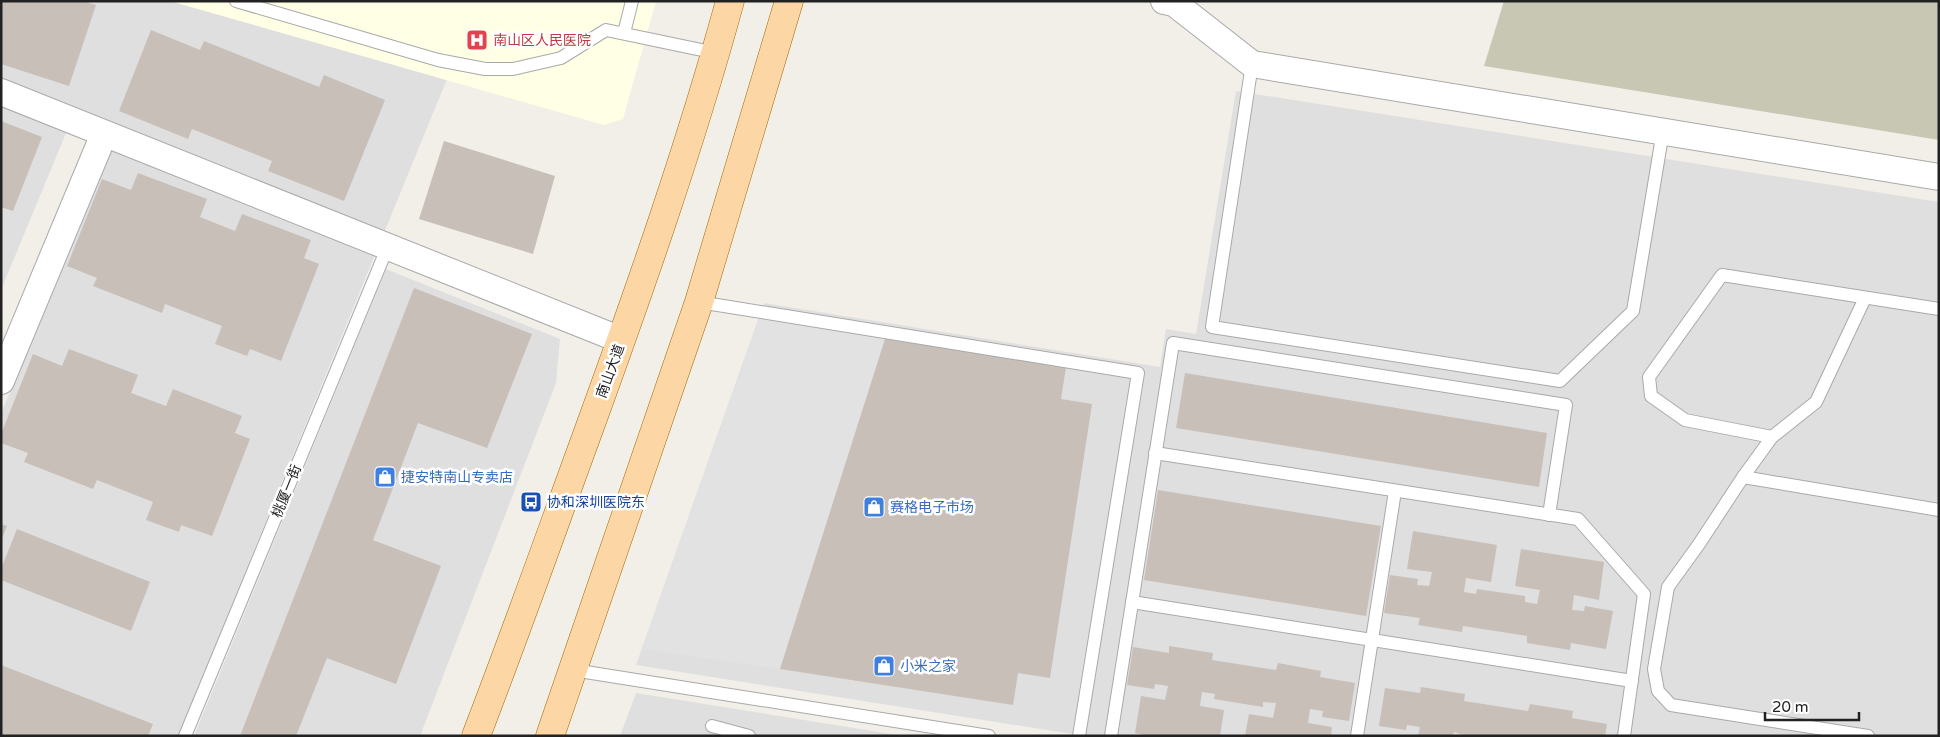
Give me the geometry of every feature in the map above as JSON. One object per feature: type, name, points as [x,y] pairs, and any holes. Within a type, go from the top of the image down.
[{"type":"main road","name":"南山大道","points":[[476,736],[646,273],[682,164],[730,1]]},
{"type":"main road","points":[[550,736],[699,302],[789,1]]},
{"type":"street","points":[[1171,2],[1252,64],[1939,177]]},
{"type":"street","points":[[1,92],[621,340]]},
{"type":"street","points":[[1,381],[104,134]]},
{"type":"lane","points":[[236,1],[438,60],[461,66],[485,69],[513,69],[561,58],[606,30],[716,53]]},
{"type":"lane","points":[[624,33],[632,1]]},
{"type":"lane","points":[[1252,64],[1212,327],[1560,381],[1633,311],[1663,131]]},
{"type":"lane","name":"桃厦一街","points":[[185,736],[388,246]]},
{"type":"lane","points":[[1772,437],[1685,420],[1650,396],[1649,377],[1722,274],[1939,309]]},
{"type":"lane","points":[[1865,298],[1816,402],[1772,437],[1668,588],[1654,669],[1658,691],[1671,705],[1868,736]]},
{"type":"lane","points":[[699,302],[1138,373],[1079,736]]},
{"type":"lane","points":[[1111,736],[1173,343],[1566,405],[1549,515]]},
{"type":"lane","points":[[1155,453],[1578,519],[1644,594],[1624,736]]},
{"type":"lane","points":[[1743,477],[1939,510]]},
{"type":"lane","points":[[1357,736],[1395,491]]},
{"type":"lane","points":[[1132,602],[1632,681]]},
{"type":"lane","points":[[573,670],[989,736]]},
{"type":"lane","points":[[712,726],[749,736]]},
{"type":"shaded area","points":[[1,1],[170,1],[447,79],[178,736],[1,736],[1,414],[119,126],[76,109],[1,290]]},
{"type":"shaded area","name":"南山区人民医院","points":[[170,1],[656,1],[623,119],[604,125]]},
{"type":"shaded area","points":[[1504,1],[1939,1],[1939,140],[1484,66]]},
{"type":"shaded area","points":[[1236,91],[1939,202],[1939,736],[1085,736],[636,665],[764,303],[1160,367],[1166,329],[1196,334]]},
{"type":"shaded area","points":[[386,269],[560,339],[556,383],[420,736],[194,736]]},
{"type":"shaded area","points":[[760,318],[885,339],[780,669],[642,649]]},
{"type":"shaded area","points":[[636,693],[904,736],[620,736]]},
{"type":"building","points":[[1,1],[82,1],[96,5],[69,86],[1,64]]},
{"type":"building","points":[[151,30],[200,50],[204,41],[319,87],[324,75],[385,100],[344,201],[268,171],[272,161],[192,129],[188,139],[119,111]]},
{"type":"building","points":[[1,121],[42,137],[13,211],[1,207]]},
{"type":"building","points":[[444,141],[555,176],[533,254],[419,219]]},
{"type":"building","points":[[138,173],[207,199],[200,217],[235,231],[242,214],[311,240],[304,258],[319,264],[281,361],[250,349],[247,356],[215,344],[222,326],[165,304],[162,313],[93,286],[97,278],[67,266],[102,179],[131,190]]},
{"type":"building","points":[[414,288],[532,334],[487,448],[418,423],[373,540],[441,566],[396,684],[327,658],[296,736],[240,736]]},
{"type":"building","points":[[885,339],[1066,367],[1061,399],[1092,404],[1050,678],[1018,673],[1013,705],[780,669]]},
{"type":"building","points":[[69,349],[138,375],[131,393],[166,406],[173,389],[242,416],[235,433],[250,439],[212,536],[181,525],[179,532],[146,520],[153,502],[97,480],[93,489],[24,462],[28,453],[1,443],[1,434],[33,354],[62,366]]},
{"type":"building","points":[[1185,373],[1547,433],[1539,487],[1176,428]]},
{"type":"building","points":[[1158,490],[1381,526],[1366,616],[1144,580]]},
{"type":"building","points":[[1,524],[7,526],[1,541]]},
{"type":"building","points":[[17,529],[150,582],[131,631],[1,580],[1,569]]},
{"type":"building","points":[[1413,531],[1497,545],[1491,582],[1466,578],[1464,592],[1476,594],[1477,589],[1525,596],[1525,602],[1537,604],[1540,590],[1515,586],[1521,549],[1604,562],[1599,600],[1574,595],[1572,610],[1584,611],[1585,606],[1613,611],[1606,649],[1571,643],[1570,650],[1527,643],[1527,636],[1463,626],[1462,632],[1418,625],[1420,618],[1384,613],[1390,575],[1418,579],[1417,585],[1429,586],[1432,572],[1407,569]]},
{"type":"building","points":[[1169,646],[1213,653],[1212,660],[1276,670],[1278,663],[1321,671],[1320,677],[1355,683],[1349,721],[1322,717],[1323,711],[1310,709],[1308,723],[1332,727],[1331,736],[1245,736],[1249,714],[1273,718],[1276,703],[1263,702],[1263,707],[1214,699],[1215,694],[1202,692],[1200,706],[1224,710],[1220,736],[1150,736],[1135,733],[1141,696],[1165,700],[1168,686],[1155,684],[1154,689],[1127,685],[1133,647],[1169,653]]},
{"type":"building","points":[[1,665],[153,724],[148,736],[1,736]]},
{"type":"building","points":[[1421,687],[1465,694],[1464,701],[1528,711],[1530,704],[1573,711],[1572,718],[1607,724],[1605,736],[1466,736],[1454,732],[1453,736],[1418,736],[1420,727],[1407,725],[1406,730],[1379,726],[1385,688],[1420,693]]},
{"type":"place","name":"南山区人民医院","points":[[477,40]]},
{"type":"place","name":"捷安特南山专卖店","points":[[385,477]]},
{"type":"place","name":"协和深圳医院东","points":[[531,502]]},
{"type":"place","name":"赛格电子市场","points":[[874,507]]},
{"type":"place","name":"小米之家","points":[[884,666]]}]
